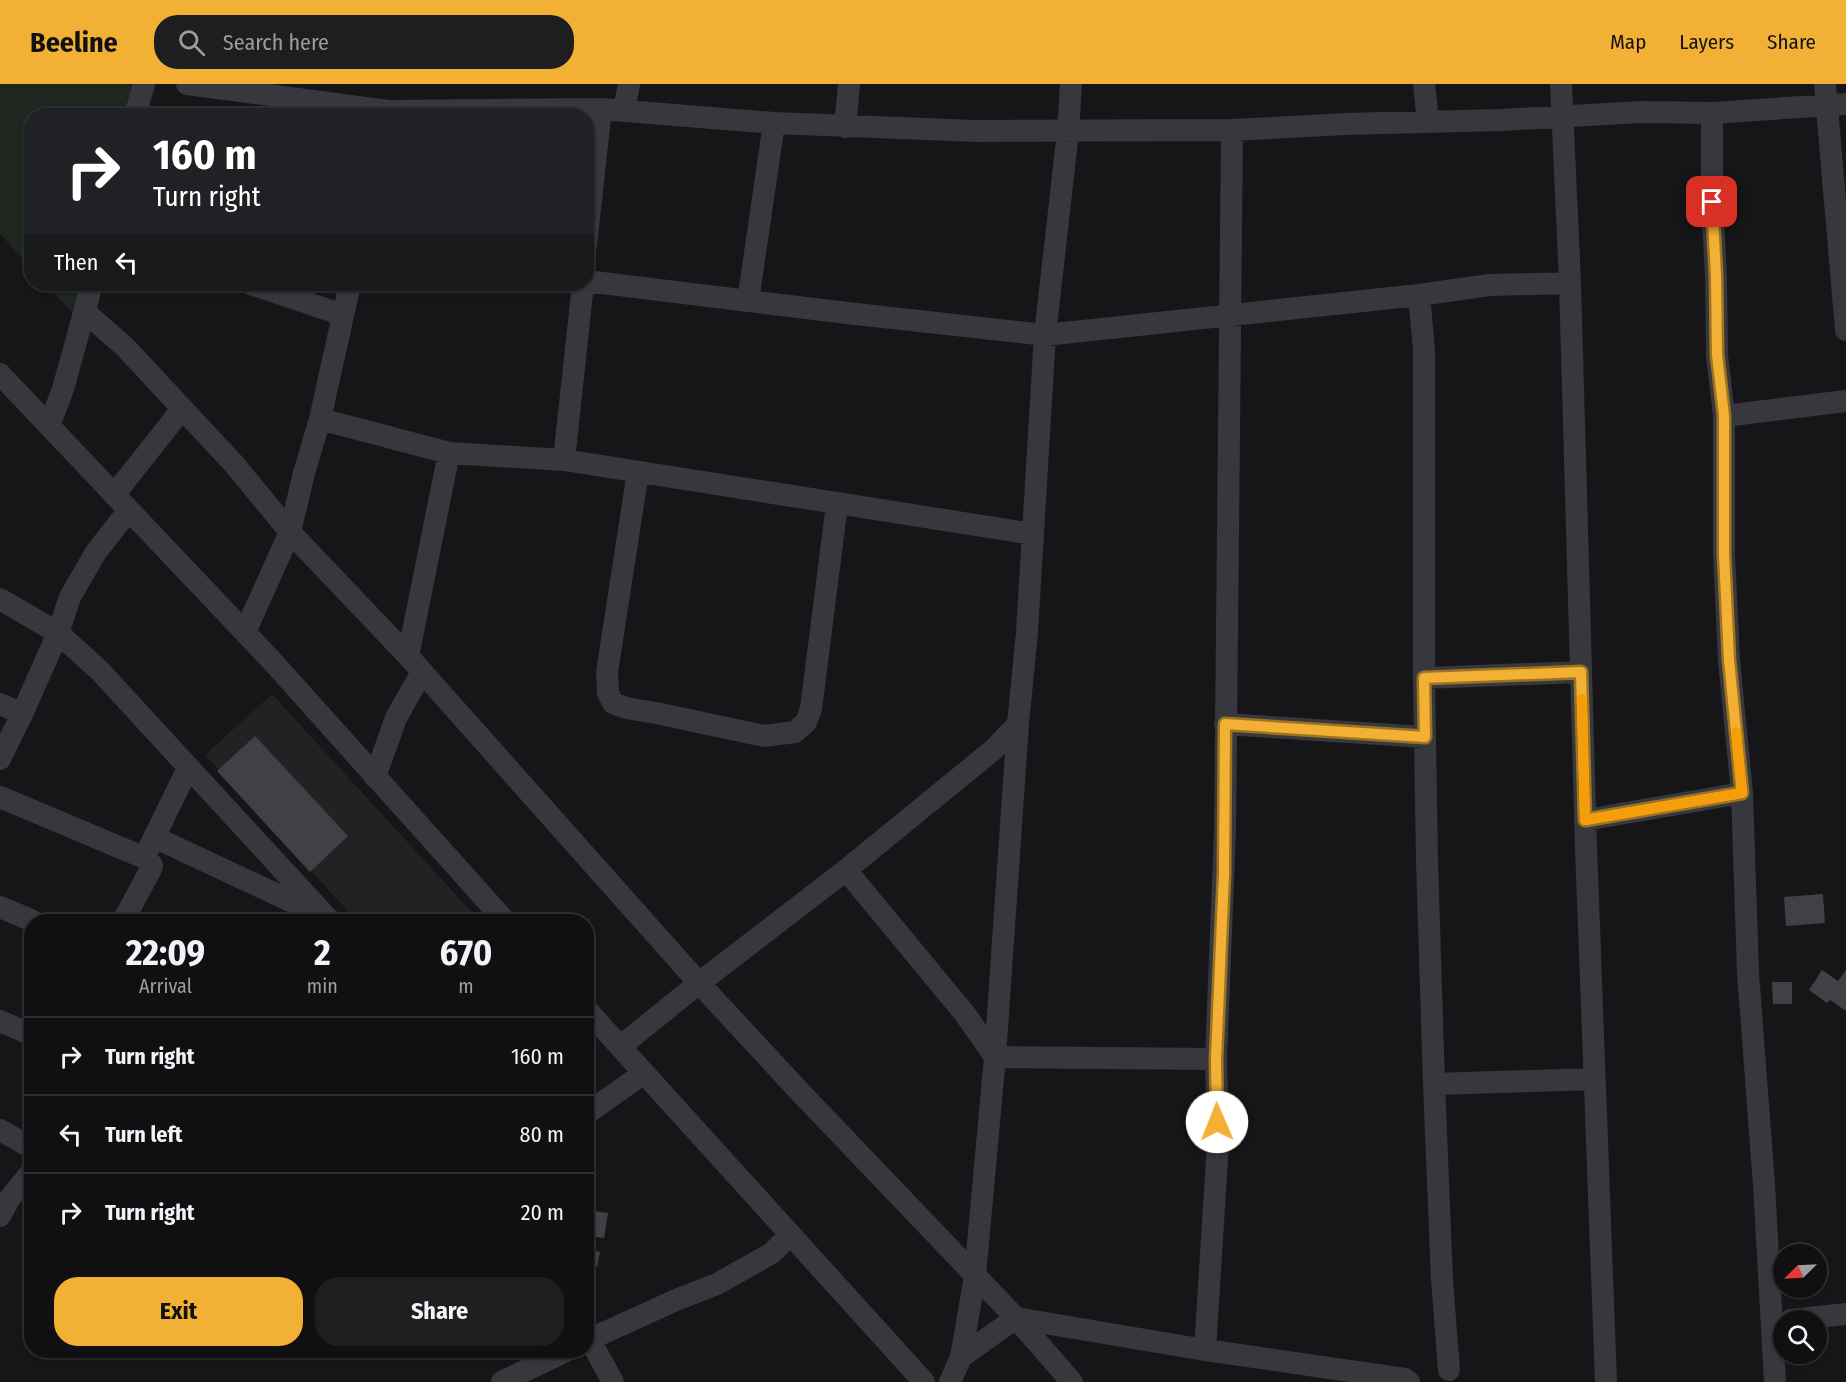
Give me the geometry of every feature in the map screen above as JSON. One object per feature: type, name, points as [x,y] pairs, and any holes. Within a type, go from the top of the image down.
[{"type":"street","points":[[137,108],[144,84]]},
{"type":"street","points":[[187,84],[353,108]]},
{"type":"street","points":[[624,110],[629,84]]},
{"type":"street","points":[[845,127],[849,84]]},
{"type":"street","points":[[950,1382],[961,1357],[975,1276],[1027,632],[1045,335],[1068,132],[1071,84]]},
{"type":"street","points":[[1424,84],[1428,121]]},
{"type":"street","points":[[1561,84],[1570,283],[1585,820],[1606,1382]]},
{"type":"street","points":[[594,109],[845,127],[1068,132],[1232,130],[1502,120],[1640,112],[1712,113],[1833,98],[1846,330]]},
{"type":"street","points":[[594,167],[600,109]]},
{"type":"street","points":[[1712,113],[1712,202],[1717,355],[1724,416],[1724,554],[1728,648],[1742,793],[1748,973],[1764,1185],[1781,1310]]},
{"type":"street","points":[[748,301],[774,123]]},
{"type":"street","points":[[1205,1350],[1218,1143],[1216,1059],[1225,843],[1232,130]]},
{"type":"street","points":[[594,282],[1045,335],[1419,295],[1490,285],[1570,283]]},
{"type":"street","points":[[49,426],[63,389],[90,291]]},
{"type":"street","points":[[272,291],[344,315]]},
{"type":"street","points":[[244,632],[290,532],[320,419],[349,291]]},
{"type":"street","points":[[564,460],[581,291]]},
{"type":"street","points":[[1419,295],[1424,350],[1424,678],[1434,1084],[1442,1290],[1449,1370]]},
{"type":"street","points":[[86,312],[125,347],[234,464],[290,532],[415,664],[699,983],[1016,1318],[1072,1382]]},
{"type":"street","points":[[0,374],[244,632],[375,777],[494,914]]},
{"type":"street","points":[[1724,416],[1846,401]]},
{"type":"street","points":[[0,759],[58,633],[75,586],[96,552],[121,503],[182,409]]},
{"type":"street","points":[[320,419],[449,453],[564,460],[1033,534]]},
{"type":"street","points":[[375,777],[415,664],[449,453]]},
{"type":"street","points":[[638,472],[607,672],[608,693],[613,703],[626,708],[764,736],[795,732],[806,722],[811,709],[837,504]]},
{"type":"street","points":[[0,599],[58,633],[99,670],[316,914]]},
{"type":"street","points":[[1424,678],[1581,672]]},
{"type":"street","points":[[0,704],[22,714]]},
{"type":"street","points":[[621,1046],[846,870],[1004,740],[1018,724]]},
{"type":"street","points":[[1225,724],[1425,737]]},
{"type":"street","points":[[127,914],[152,866],[149,847],[188,768]]},
{"type":"street","points":[[1585,820],[1742,793]]},
{"type":"street","points":[[0,797],[149,847],[316,914]]},
{"type":"street","points":[[846,870],[965,1014],[994,1057]]},
{"type":"street","points":[[0,907],[24,917]]},
{"type":"street","points":[[594,1018],[924,1382]]},
{"type":"street","points":[[0,1021],[24,1032]]},
{"type":"street","points":[[994,1057],[1216,1059]]},
{"type":"street","points":[[594,1108],[644,1073]]},
{"type":"street","points":[[1434,1084],[1594,1079]]},
{"type":"street","points":[[0,1130],[24,1144]]},
{"type":"street","points":[[0,1216],[10,1198],[24,1181]]},
{"type":"street","points":[[594,1338],[676,1300],[717,1284],[771,1253],[790,1235]]},
{"type":"street","points":[[1827,1316],[1846,1314]]},
{"type":"street","points":[[961,1357],[1016,1318],[1205,1350],[1405,1379],[1409,1382]]},
{"type":"street","points":[[594,1351],[613,1382]]},
{"type":"street","points":[[502,1382],[552,1358]]},
{"type":"street","points":[[1775,1382],[1777,1364]]},
{"type":"shaded area","points":[[0,84],[126,84],[138,88],[132,108],[24,108],[24,260],[0,234]]},
{"type":"shaded area","points":[[52,291],[84,291],[77,318]]},
{"type":"shaded area","points":[[272,694],[473,914],[351,914],[205,755]]},
{"type":"building","points":[[255,736],[348,836],[310,872],[217,771]]},
{"type":"building","points":[[1823,894],[1825,923],[1786,926],[1784,897]]},
{"type":"building","points":[[1822,970],[1838,981],[1846,970],[1846,1011],[1830,1000],[1827,1003],[1809,990]]},
{"type":"building","points":[[1772,982],[1792,982],[1792,1004],[1773,1004]]},
{"type":"building","points":[[594,1211],[608,1213],[604,1238],[594,1237]]},
{"type":"building","points":[[594,1250],[600,1252],[597,1267],[594,1266]]},
{"type":"slow traffic","points":[[1582,699],[1585,820],[1742,793],[1736,732]]},
{"type":"route","points":[[1217,1122],[1216,1059],[1224,874],[1225,724],[1425,737],[1424,678],[1581,672],[1585,820],[1742,793],[1729,660],[1724,554],[1724,416],[1717,355],[1712,202]]}]
